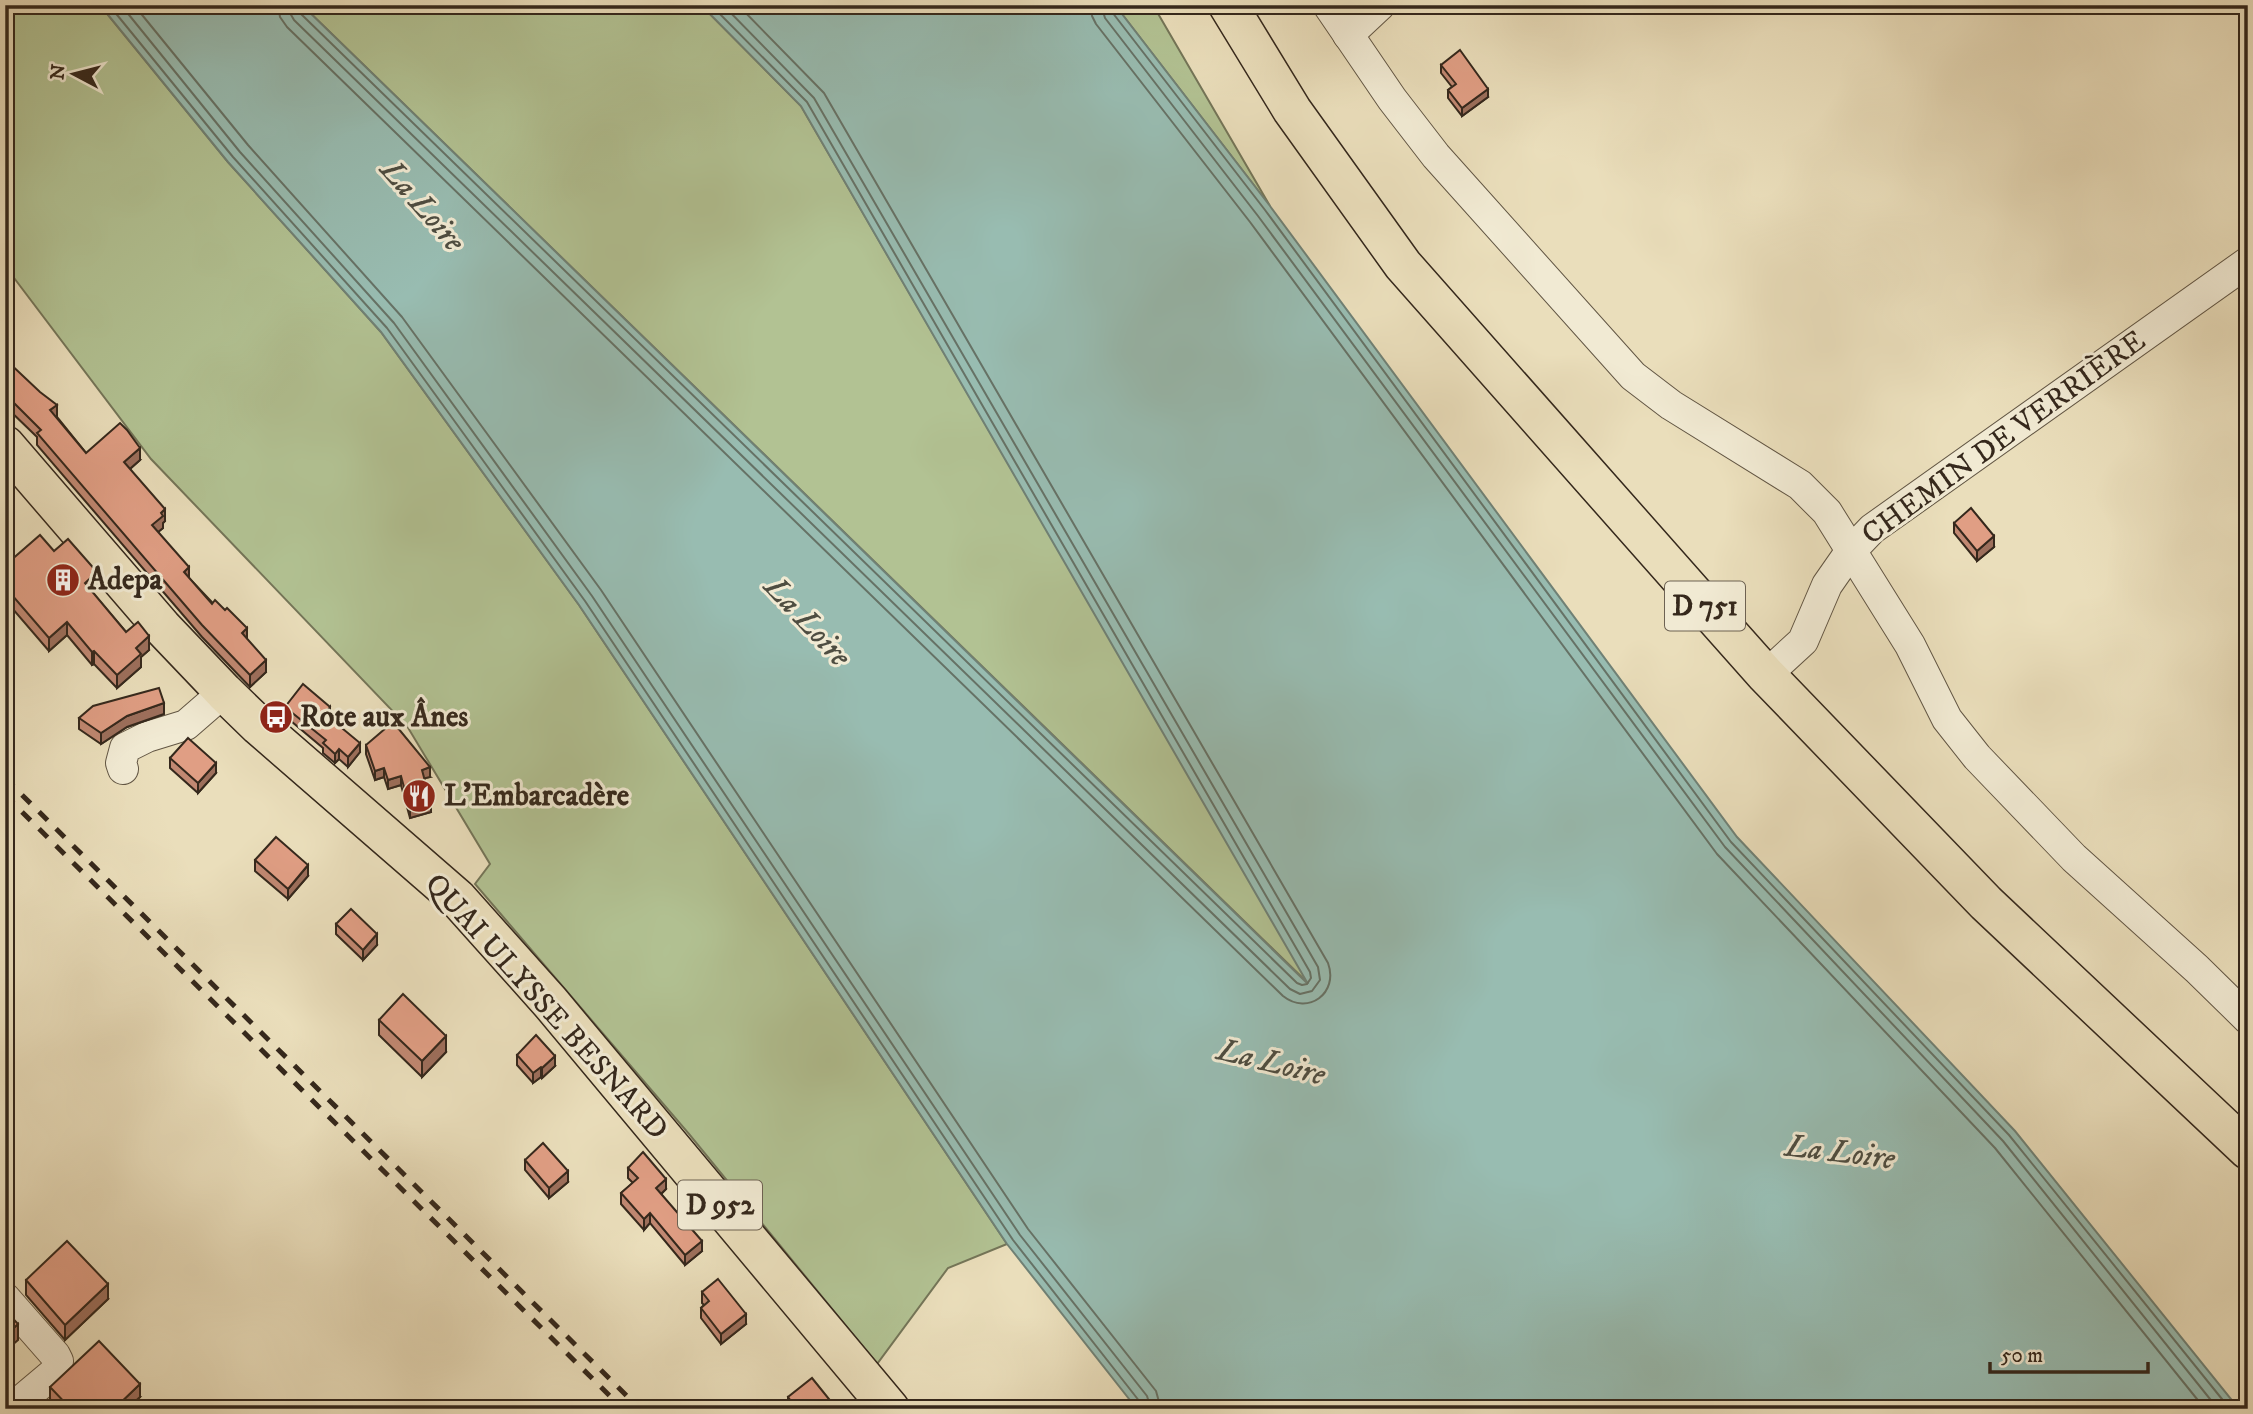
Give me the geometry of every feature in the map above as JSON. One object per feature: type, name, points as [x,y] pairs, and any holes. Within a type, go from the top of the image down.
[{"type":"main road","name":"D 751","points":[[1228,5],[1293,110],[1403,265],[1766,675],[1986,904],[2248,1150]]},
{"type":"main road","name":"QUAI ULYSSE BESNARD","points":[[5,444],[162,626],[224,692],[259,726],[457,898],[550,1002],[890,1409]]},
{"type":"street","points":[[1328,5],[1392,99],[1436,156],[1633,376],[1692,419],[1800,485],[1827,512],[1910,645],[1947,719],[1977,757],[2074,858],[2248,1019]]},
{"type":"street","points":[[1349,34],[1380,5]]},
{"type":"street","name":"CHEMIN DE VERRIÈRE","points":[[1766,675],[1803,641],[1827,584],[1850,552],[1872,529],[2248,262]]},
{"type":"street","points":[[123,769],[121,763],[125,748],[147,737],[186,725],[224,692]]},
{"type":"street","points":[[5,1298],[58,1361],[55,1372],[11,1409]]},
{"type":"green space","points":[[5,5],[100,5],[228,162],[381,332],[579,605],[1007,1244],[948,1268],[877,1364],[689,1134],[475,884],[490,864],[407,726],[151,459],[5,266]]},
{"type":"green space","points":[[302,5],[701,5],[801,106],[1311,986]]},
{"type":"green space","points":[[1115,5],[1153,5],[1270,206]]},
{"type":"water","name":"La Loire","points":[[100,5],[302,5],[1308,984],[801,106],[701,5],[1115,5],[1270,206],[1737,837],[2015,1131],[2239,1409],[1137,1409],[1007,1244],[579,605],[381,332],[228,162]]},
{"type":"building","points":[[1460,50],[1488,89],[1462,108],[1448,90],[1456,84],[1441,65]]},
{"type":"building","points":[[5,359],[57,405],[50,410],[86,453],[120,423],[127,430],[140,448],[124,462],[165,509],[161,513],[163,516],[152,525],[189,567],[184,572],[212,604],[215,600],[225,610],[227,608],[247,628],[242,633],[266,660],[250,675],[202,625],[37,433],[41,430],[5,394]]},
{"type":"building","points":[[1971,508],[1994,536],[1977,551],[1954,523]]},
{"type":"building","points":[[40,535],[54,551],[68,539],[97,572],[85,583],[126,632],[138,622],[149,636],[136,648],[141,654],[117,675],[92,652],[67,622],[49,638],[5,587],[5,555],[10,561]]},
{"type":"building","points":[[303,684],[330,707],[325,714],[360,743],[348,757],[339,749],[335,754],[323,743],[326,740],[285,707]]},
{"type":"building","points":[[159,688],[164,703],[127,716],[101,733],[79,718],[93,706]]},
{"type":"building","points":[[393,722],[430,767],[422,770],[431,803],[410,809],[401,776],[388,780],[384,768],[375,771],[366,745]]},
{"type":"building","points":[[188,738],[216,763],[198,783],[170,758]]},
{"type":"building","points":[[276,837],[308,865],[288,889],[255,860]]},
{"type":"building","points":[[351,909],[377,934],[363,950],[336,924]]},
{"type":"building","points":[[403,994],[446,1036],[422,1061],[379,1020]]},
{"type":"building","points":[[536,1035],[555,1056],[533,1073],[517,1055]]},
{"type":"building","points":[[543,1143],[568,1171],[549,1188],[525,1160]]},
{"type":"building","points":[[643,1152],[666,1179],[656,1188],[702,1241],[685,1255],[650,1213],[644,1219],[621,1193],[638,1178],[628,1168]]},
{"type":"building","points":[[67,1241],[108,1284],[65,1325],[26,1280]]},
{"type":"building","points":[[718,1279],[746,1314],[721,1334],[701,1308],[709,1301],[702,1292]]},
{"type":"building","points":[[5,1310],[18,1324],[5,1336]]},
{"type":"building","points":[[99,1341],[140,1384],[114,1409],[71,1409],[50,1387]]},
{"type":"building","points":[[812,1378],[837,1409],[797,1409],[788,1397]]},
{"type":"railway","points":[[5,778],[640,1409]]},
{"type":"railway","points":[[5,795],[623,1409]]},
{"type":"place","name":"Adepa","points":[[63,580]]},
{"type":"place","name":"Rote aux Ânes","points":[[276,717]]},
{"type":"place","name":"L'Embarcadère","points":[[419,796]]}]
